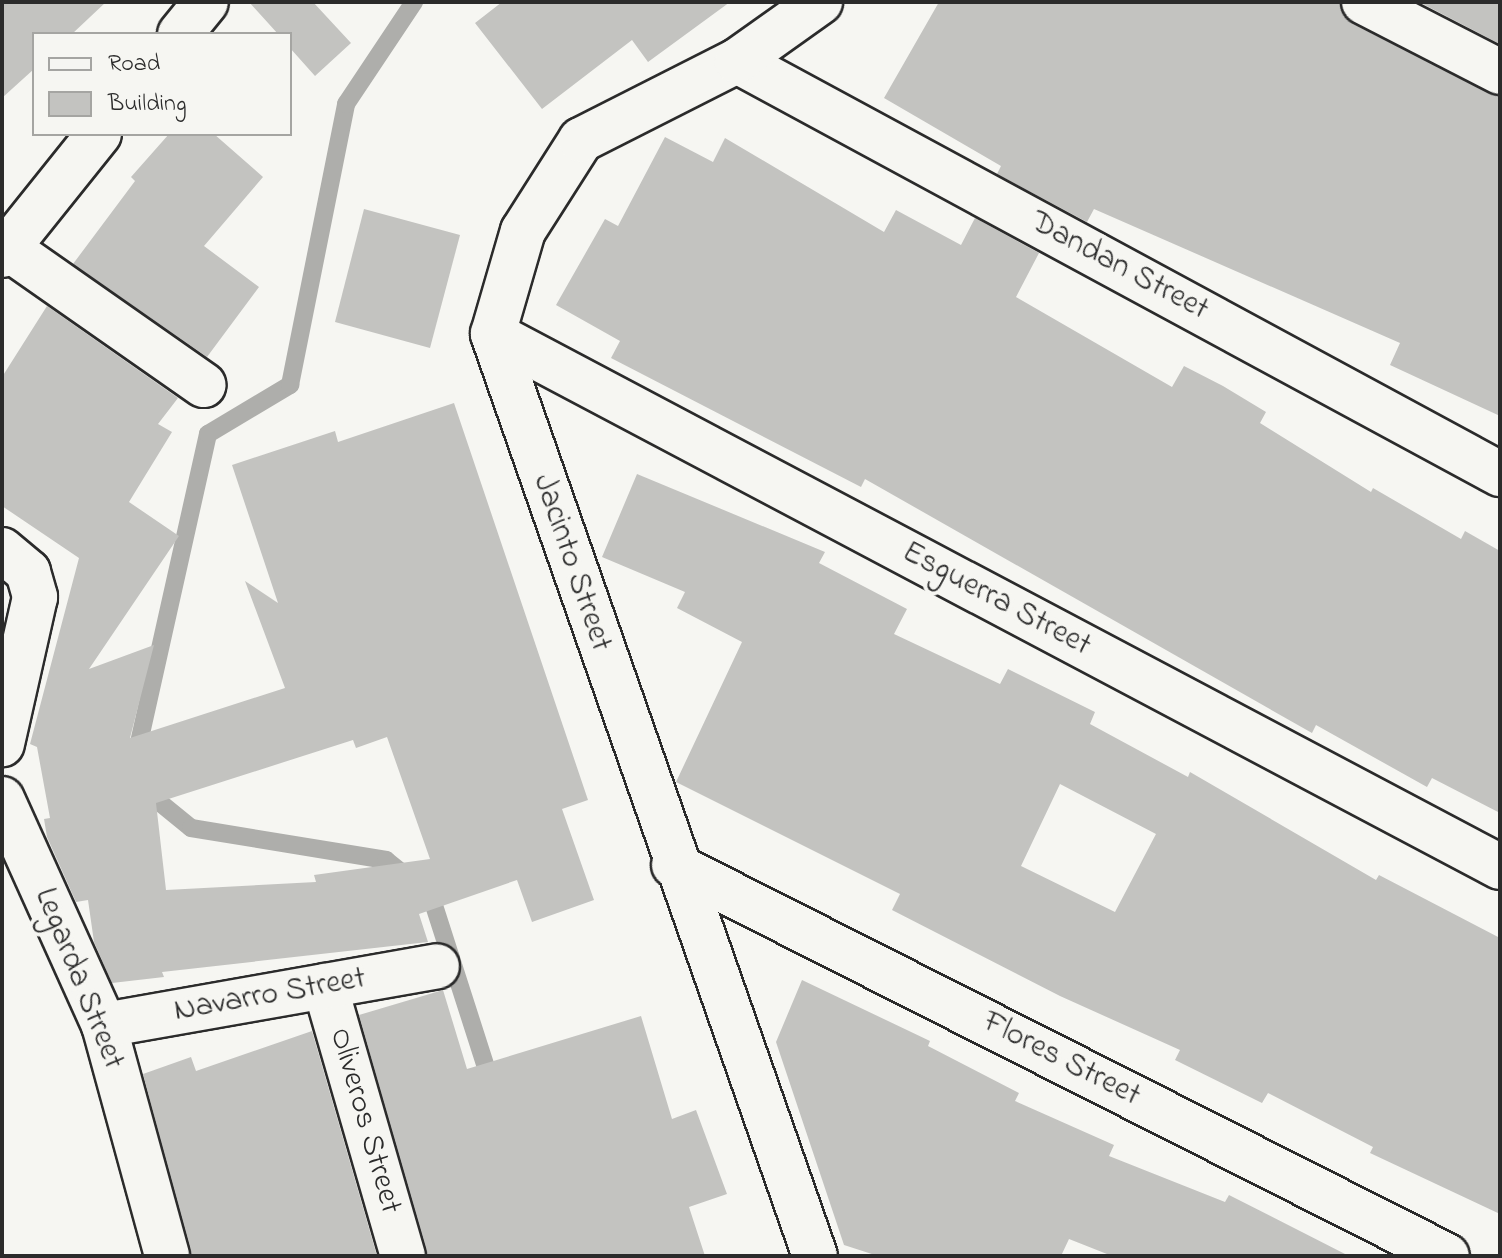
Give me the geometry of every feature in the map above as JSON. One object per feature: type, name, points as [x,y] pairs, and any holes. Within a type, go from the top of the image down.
[{"type":"street","points":[[182,32],[206,2]]},
{"type":"street","points":[[493,334],[523,231],[581,140],[737,61],[820,2]]},
{"type":"street","points":[[1364,2],[1500,72]]},
{"type":"street","name":"Dandan Street","points":[[737,61],[1500,474]]},
{"type":"street","points":[[97,136],[4,249],[203,385]]},
{"type":"street","name":"Jacinto Street","points":[[493,334],[674,865],[815,1256]]},
{"type":"street","name":"Esguerra Street","points":[[493,334],[1500,867]]},
{"type":"street","points":[[2,744],[35,597],[34,583],[9,554]]},
{"type":"street","name":"Legarda Street","points":[[2,799],[104,1025],[167,1256]]},
{"type":"street","name":"Flores Street","points":[[674,865],[1447,1256]]},
{"type":"street","name":"Navarro Street","points":[[104,1025],[437,966]]},
{"type":"street","name":"Oliveros Street","points":[[325,986],[403,1256]]},
{"type":"building","points":[[2,2],[106,2],[74,32],[32,32],[32,71],[2,98]]},
{"type":"building","points":[[249,2],[313,2],[351,43],[315,76],[292,50],[292,32],[276,32]]},
{"type":"building","points":[[502,2],[730,2],[648,62],[632,40],[542,109],[475,23]]},
{"type":"building","points":[[939,2],[1339,2],[1353,24],[1500,97],[1500,416],[1390,365],[1400,343],[1094,209],[1087,222],[997,174],[1001,166],[884,98]]},
{"type":"building","points":[[1419,2],[1500,2],[1500,44]]},
{"type":"building","points":[[167,136],[216,136],[263,177],[204,246],[259,287],[207,357],[73,264],[135,181],[131,177]]},
{"type":"building","points":[[665,137],[713,162],[725,138],[884,232],[896,210],[961,245],[975,218],[1039,253],[1016,297],[1172,387],[1184,366],[1223,386],[1266,412],[1260,423],[1371,492],[1373,488],[1461,539],[1465,531],[1500,551],[1500,813],[1432,778],[1427,787],[1316,725],[1312,733],[865,479],[861,487],[611,358],[620,341],[556,305],[605,219],[618,226]]},
{"type":"building","points":[[364,209],[460,235],[430,348],[335,322]]},
{"type":"building","points":[[47,306],[178,398],[158,424],[172,432],[129,502],[179,536],[89,669],[154,645],[130,738],[285,688],[245,581],[278,603],[232,465],[335,431],[338,442],[454,403],[588,800],[562,809],[594,900],[532,922],[517,880],[419,914],[428,942],[162,972],[164,977],[112,983],[94,942],[88,900],[76,902],[47,837],[44,819],[50,818],[37,747],[30,744],[79,558],[2,506],[2,377]],"holes":[[[387,737],[430,859],[314,875],[316,882],[166,890],[156,803],[353,740],[356,748]]]},
{"type":"building","points":[[637,474],[825,552],[819,563],[907,609],[894,634],[1000,684],[1008,669],[1095,712],[1090,724],[1188,777],[1190,772],[1376,880],[1379,875],[1500,938],[1500,1214],[1370,1153],[1373,1147],[1268,1093],[1262,1103],[1175,1060],[1180,1050],[1060,996],[892,910],[900,894],[676,782],[742,642],[677,608],[685,592],[602,557]],"holes":[[[1060,784],[1156,834],[1115,912],[1021,866]]]},
{"type":"building","points":[[802,980],[930,1041],[928,1046],[1019,1093],[1015,1101],[1114,1145],[1109,1156],[1225,1202],[1229,1195],[1349,1256],[1112,1256],[1069,1239],[1061,1256],[878,1256],[844,1245],[776,1042]]},
{"type":"building","points":[[443,990],[467,1069],[641,1016],[672,1119],[696,1110],[727,1194],[689,1207],[705,1256],[427,1256],[359,1015]]},
{"type":"building","points":[[312,1031],[377,1256],[191,1256],[143,1074],[191,1057],[196,1071]]},
{"type":"waterway","points":[[136,756],[208,434],[290,385],[346,104],[414,2]]},
{"type":"waterway","points":[[142,788],[191,828],[386,860],[431,896],[492,1086]]}]
